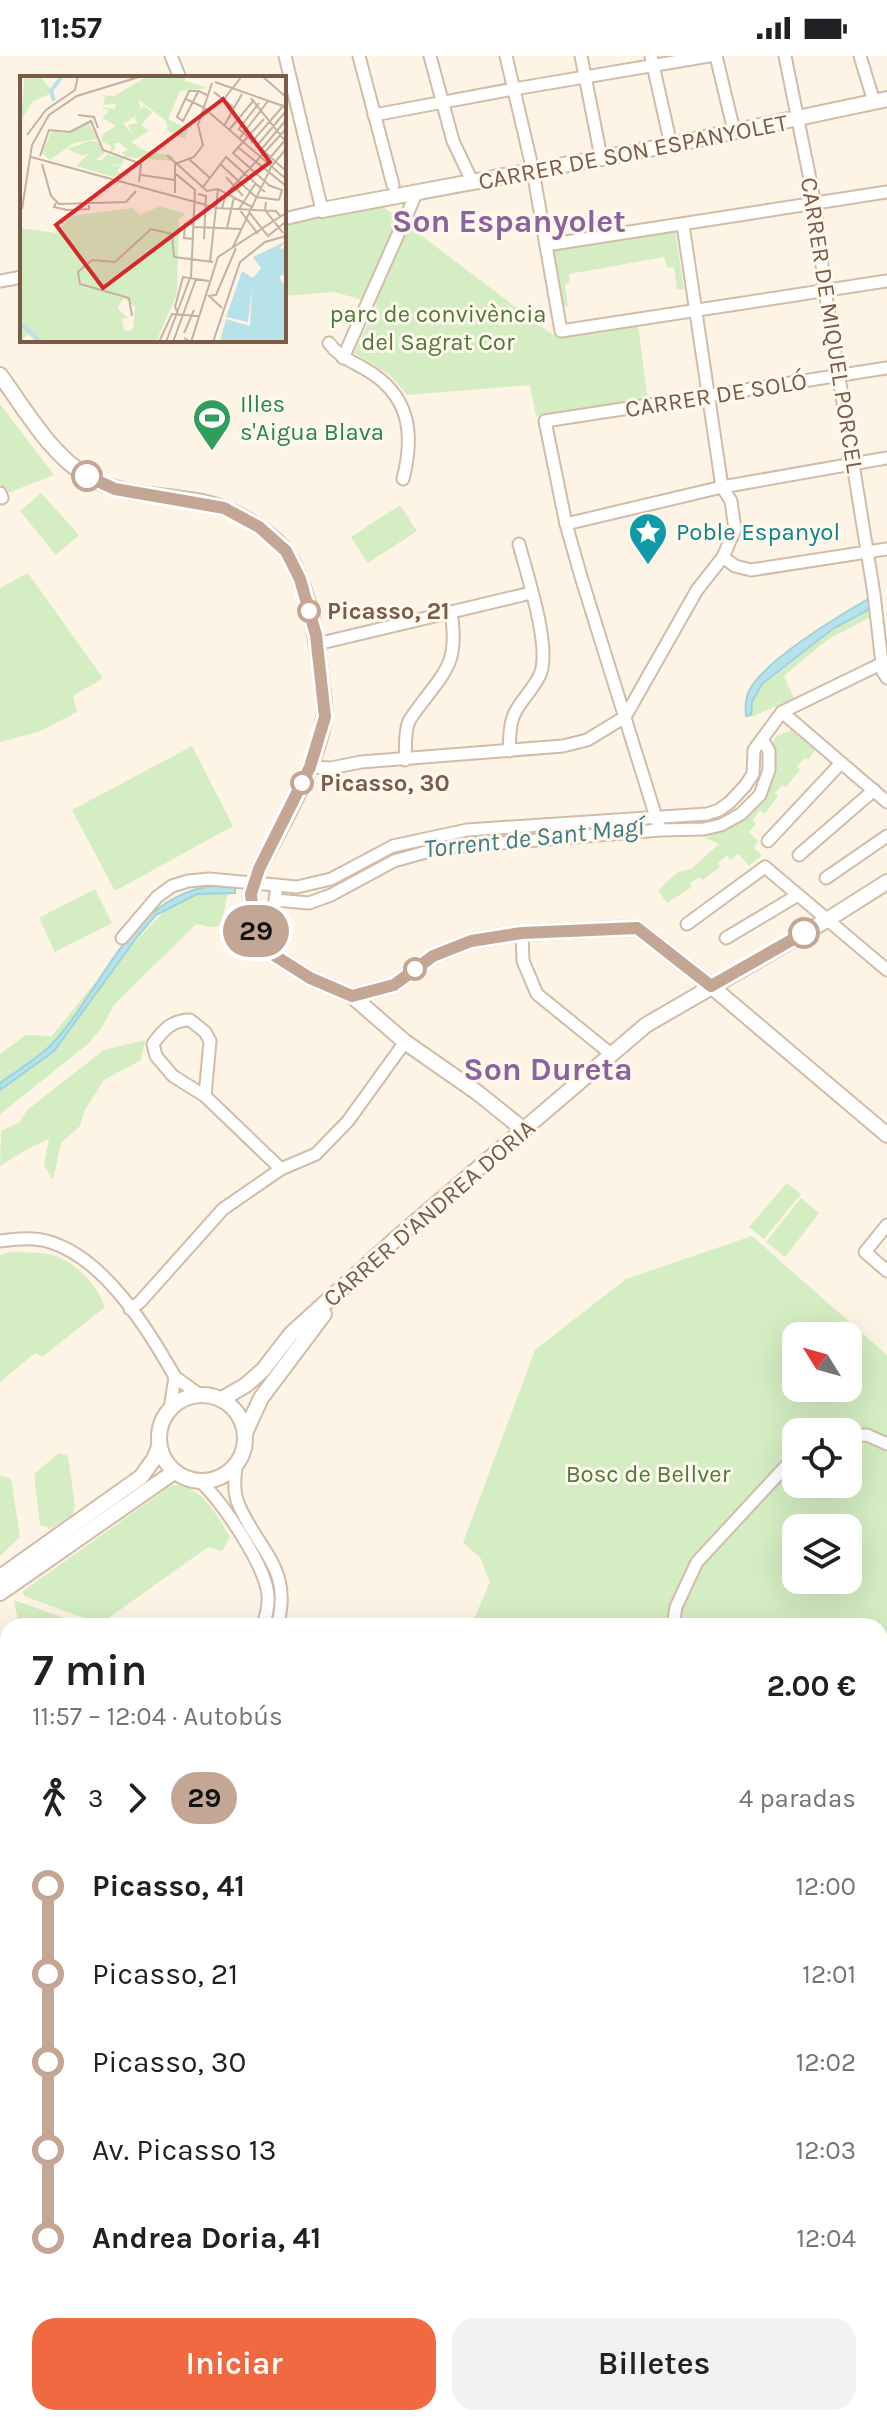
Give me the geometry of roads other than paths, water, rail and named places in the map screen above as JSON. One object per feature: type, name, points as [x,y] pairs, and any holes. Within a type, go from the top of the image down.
[{"type":"street","points":[[171,56],[179,76]]},
{"type":"street","points":[[285,56],[322,210]]},
{"type":"street","points":[[359,56],[393,185]]},
{"type":"street","points":[[430,56],[453,141],[473,183]]},
{"type":"street","points":[[506,56],[533,171],[561,331],[887,281]]},
{"type":"street","points":[[581,56],[601,157]]},
{"type":"street","points":[[374,115],[586,78],[652,61],[709,56]]},
{"type":"street","points":[[716,56],[734,131]]},
{"type":"street","name":"CARRER DE MIQUEL PORCEL","points":[[785,56],[815,204],[825,291],[885,662],[883,672],[887,678]]},
{"type":"street","points":[[860,56],[881,100]]},
{"type":"street","points":[[652,61],[671,145]]},
{"type":"street","name":"CARRER DE SON ESPANYOLET","points":[[286,219],[671,145],[881,100]]},
{"type":"street","points":[[546,245],[887,192]]},
{"type":"street","points":[[343,358],[416,194]]},
{"type":"street","points":[[310,767],[331,768],[361,762],[563,746],[587,740],[625,717],[697,590],[723,557],[735,529],[731,501],[722,487],[683,225]]},
{"type":"street","points":[[0,281],[20,277]]},
{"type":"street","points":[[329,343],[343,358],[381,379],[404,409],[410,443],[403,479]]},
{"type":"street","name":"CARRER DE SOLÓ","points":[[566,524],[545,421],[887,368]]},
{"type":"street","points":[[0,375],[65,458],[87,476],[115,489],[224,508],[259,527],[286,551],[300,579],[317,644],[325,717],[310,767],[259,869],[251,894],[256,934],[269,952],[310,978],[352,996],[405,1042],[524,1130]]},
{"type":"street","points":[[658,823],[566,524],[722,487],[887,458]]},
{"type":"street","points":[[509,751],[515,711],[540,673],[542,664],[541,635],[519,544]]},
{"type":"street","points":[[723,557],[735,566],[751,570],[887,549]]},
{"type":"street","points":[[317,644],[531,593]]},
{"type":"street","points":[[405,760],[410,719],[445,674],[453,652],[451,612]]},
{"type":"street","points":[[122,938],[157,897],[172,886],[188,881],[209,879],[277,885],[275,900],[309,903],[331,895],[394,861],[440,848],[516,834],[658,823],[719,810],[730,802],[753,774],[754,750],[782,712],[885,662]]},
{"type":"street","points":[[782,712],[887,802]]},
{"type":"street","points":[[658,823],[704,829],[721,825],[741,814],[760,795],[769,770],[769,751],[761,740]]},
{"type":"street","points":[[768,841],[841,763]]},
{"type":"street","points":[[799,855],[874,790]]},
{"type":"street","points":[[826,878],[887,836]]},
{"type":"street","points":[[687,924],[765,867],[887,970]]},
{"type":"street","name":"CARRER D'ANDREA DORIA","points":[[222,1399],[246,1385],[263,1370],[291,1334],[353,1277],[646,1025],[887,882]]},
{"type":"street","points":[[726,938],[798,895]]},
{"type":"street","points":[[352,996],[394,985],[433,956],[471,941],[522,933],[637,928],[711,986],[887,1135]]},
{"type":"street","points":[[522,933],[523,961],[537,994],[611,1054]]},
{"type":"street","points":[[205,1096],[210,1041],[205,1032],[190,1020],[172,1023],[153,1044],[156,1056],[173,1076],[205,1096],[281,1169]]},
{"type":"street","points":[[130,1309],[140,1302],[223,1209],[281,1169],[316,1154],[348,1121],[405,1042]]},
{"type":"street","points":[[887,1225],[865,1252],[887,1271]]},
{"type":"street","points":[[0,1241],[28,1238],[47,1241],[72,1251],[99,1271],[162,1352],[175,1377],[200,1395]]},
{"type":"street","points":[[245,1433],[261,1398],[353,1277]]},
{"type":"street","points":[[170,1409],[175,1377]]},
{"type":"street","points":[[0,1577],[141,1477],[159,1447],[162,1420],[181,1400],[200,1395],[222,1399],[234,1407],[242,1420],[245,1449],[236,1465],[215,1480],[201,1482],[174,1472],[159,1447]]},
{"type":"street","points":[[862,1435],[887,1444]]},
{"type":"street","points":[[236,1465],[234,1487],[237,1502],[271,1556],[279,1581],[282,1596],[278,1618]]},
{"type":"street","points":[[674,1618],[676,1607],[697,1562],[782,1470]]},
{"type":"street","points":[[0,1593],[174,1472]]},
{"type":"street","points":[[201,1482],[224,1509],[259,1565],[268,1597],[266,1618]]},
{"type":"water","points":[[868,599],[870,609],[834,628],[762,684],[752,702],[751,715],[746,716],[749,691],[770,666],[802,640]]},
{"type":"water","points":[[212,886],[235,887],[235,893],[197,894],[156,915],[54,1051],[0,1090],[0,1083],[50,1046],[69,1024],[137,928],[158,908],[183,894]]},
{"type":"waterway","name":"Torrent de Sant Magí","points":[[661,824],[677,822]]},
{"type":"waterway","name":"Torrent de Sant Magí","points":[[506,836],[522,834]]},
{"type":"place","name":"Illes s'Aigua Blava","points":[[212,452]]},
{"type":"place","name":"Poble Espanyol","points":[[648,566]]},
{"type":"place","name":"Picasso, 21","points":[[309,611]]},
{"type":"place","name":"Picasso, 30","points":[[302,783]]},
{"type":"district","name":"Son Espanyolet","points":[[509,221]]},
{"type":"district","name":"Son Dureta","points":[[548,1069]]},
{"type":"park label","name":"parc de convivència del Sagrat Cor","points":[[438,328]]},
{"type":"park label","name":"Bosc de Bellver","points":[[648,1474]]}]
